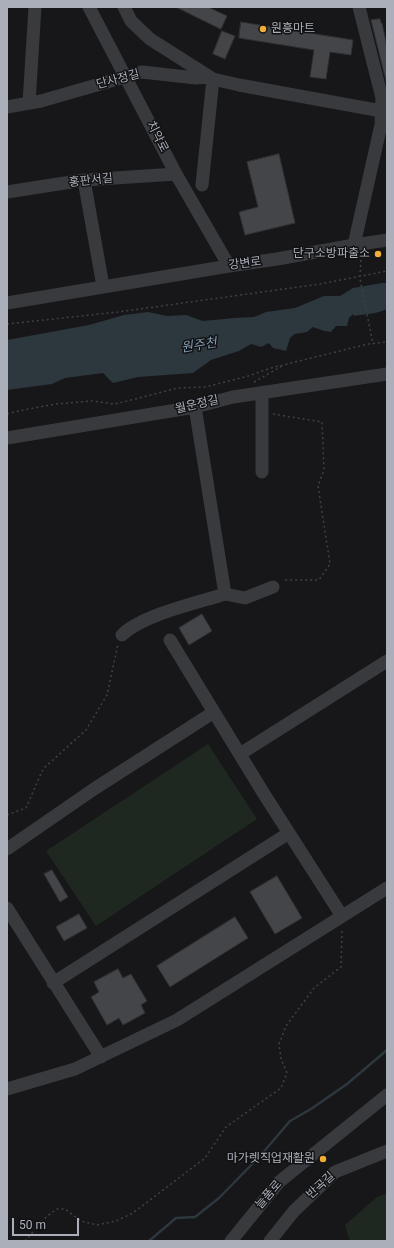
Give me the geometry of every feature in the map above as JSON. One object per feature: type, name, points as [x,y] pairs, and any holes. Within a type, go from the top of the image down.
[{"type":"street","points":[[28,103],[35,7]]},
{"type":"street","name":"치악로","points":[[89,7],[176,174],[229,266]]},
{"type":"street","name":"단사정길","points":[[124,7],[132,21],[150,40],[211,78]]},
{"type":"street","points":[[358,244],[381,125],[385,112],[359,7]]},
{"type":"street","name":"단사정길","points":[[7,107],[28,103],[142,72],[196,78],[211,78],[239,85],[385,112]]},
{"type":"street","points":[[202,185],[211,78]]},
{"type":"street","name":"홍판서길","points":[[7,192],[84,180],[176,174]]},
{"type":"street","points":[[84,180],[103,286]]},
{"type":"street","name":"강변로","points":[[7,303],[103,286],[277,260],[358,244],[387,240]]},
{"type":"street","name":"월운정길","points":[[7,438],[195,407],[233,396],[387,374]]},
{"type":"street","points":[[262,393],[262,472]]},
{"type":"street","points":[[195,407],[226,594]]},
{"type":"street","points":[[122,634],[143,621],[164,613],[226,594],[245,598],[278,584]]},
{"type":"street","points":[[170,640],[342,916]]},
{"type":"street","points":[[240,754],[387,661]]},
{"type":"street","points":[[7,850],[94,789],[214,712]]},
{"type":"street","points":[[53,983],[289,832]]},
{"type":"street","points":[[7,1090],[75,1068],[177,1020],[387,888]]},
{"type":"street","points":[[7,908],[101,1057]]},
{"type":"street","name":"늘품로","points":[[231,1241],[279,1182],[387,1095]]},
{"type":"street","name":"반곡길","points":[[270,1241],[294,1211],[335,1172],[387,1151]]},
{"type":"path","points":[[358,244],[360,279],[373,344]]},
{"type":"path","points":[[7,324],[118,312],[320,284],[360,275],[387,271]]},
{"type":"path","points":[[7,414],[22,410],[70,403],[92,401],[116,404],[178,388],[206,387],[285,364],[387,342]]},
{"type":"path","points":[[250,385],[285,364]]},
{"type":"path","points":[[263,412],[322,422],[324,470],[318,486],[330,564],[319,580],[278,584]]},
{"type":"path","points":[[7,815],[26,808],[43,769],[86,730],[107,695],[118,645],[122,634]]},
{"type":"path","points":[[25,1241],[47,1216],[57,1209],[65,1209],[81,1221],[97,1225],[116,1221],[133,1213],[204,1158],[226,1127],[281,1088],[287,1073],[281,1059],[279,1044],[286,1026],[314,988],[341,967],[342,916]]},
{"type":"shaded area","points":[[208,744],[257,819],[96,926],[46,851]]},
{"type":"shaded area","points":[[387,1193],[387,1241],[350,1241],[345,1225],[377,1197]]},
{"type":"water","name":"원주천","points":[[387,283],[387,309],[379,312],[354,316],[353,314],[349,318],[347,326],[336,326],[331,332],[313,327],[307,332],[295,334],[290,338],[286,351],[273,348],[269,343],[261,347],[251,344],[239,351],[211,360],[193,373],[138,377],[113,383],[103,373],[65,378],[52,384],[7,390],[7,340],[89,325],[124,315],[148,312],[167,316],[186,315],[203,321],[254,317],[266,312],[295,308],[324,296],[340,296],[353,288]]},
{"type":"building","points":[[176,7],[208,7],[227,16],[221,29]]},
{"type":"building","points":[[380,19],[387,47],[387,85],[371,20]]},
{"type":"building","points":[[241,22],[353,40],[351,55],[330,52],[326,79],[310,77],[314,50],[239,38]]},
{"type":"building","points":[[222,31],[235,36],[225,59],[213,54]]},
{"type":"building","points":[[279,154],[295,223],[245,235],[239,212],[258,207],[247,162]]},
{"type":"building","points":[[202,614],[212,631],[189,645],[179,628]]},
{"type":"building","points":[[52,870],[68,897],[60,902],[44,874]]},
{"type":"building","points":[[277,876],[302,918],[275,934],[250,892]]},
{"type":"building","points":[[79,914],[87,928],[64,941],[56,927]]},
{"type":"building","points":[[235,917],[248,938],[170,987],[157,966]]},
{"type":"building","points":[[118,969],[123,978],[131,974],[147,1001],[141,1005],[145,1013],[123,1025],[119,1018],[107,1025],[91,997],[99,992],[94,982]]},
{"type":"waterway","points":[[149,1241],[176,1218],[195,1217],[219,1198],[261,1155],[290,1121],[311,1109],[347,1084],[387,1050]]},
{"type":"place","name":"원흥마트","points":[[263,29]]},
{"type":"place","name":"단구소방파출소","points":[[378,254]]},
{"type":"place","name":"마가렛직업재활원","points":[[323,1159]]}]
